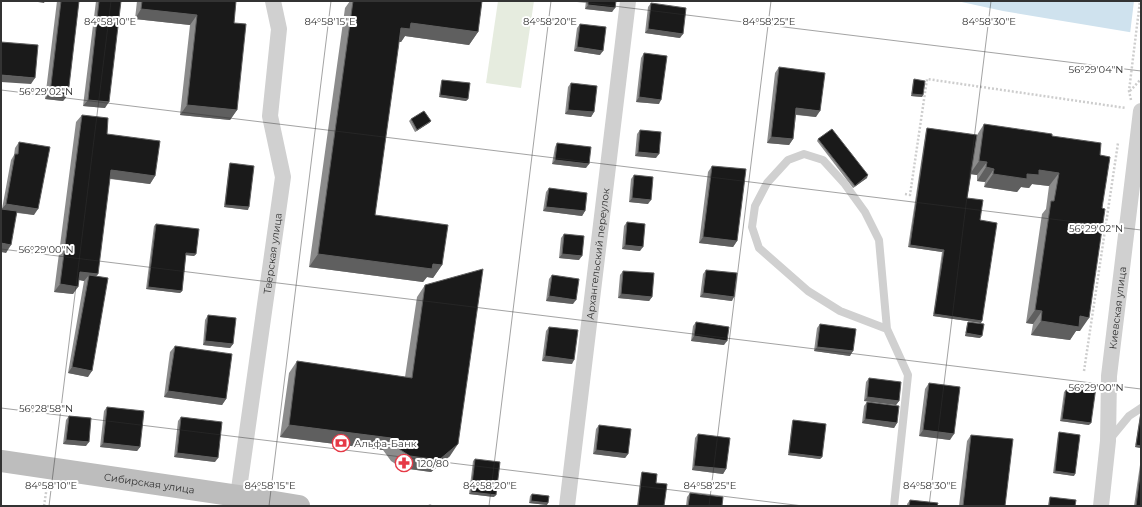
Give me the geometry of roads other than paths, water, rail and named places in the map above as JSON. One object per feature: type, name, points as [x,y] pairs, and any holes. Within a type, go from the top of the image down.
[{"type":"main road","name":"Сибирская улица","points":[[1,461],[237,501],[298,506]]},
{"type":"street","name":"Тверская улица","points":[[237,501],[283,177],[270,116],[279,29],[273,1]]},
{"type":"street","name":"Архангельский переулок","points":[[567,506],[628,1]]},
{"type":"street","name":"Киевская улица","points":[[1101,506],[1108,441],[1109,376],[1137,110]]},
{"type":"lane","points":[[887,329],[840,311],[808,292],[759,248],[752,226],[755,206],[767,183],[788,160],[804,154],[823,160],[844,183],[866,212],[879,240],[887,329],[908,375],[894,506]]},
{"type":"lane","points":[[1108,441],[1129,416],[1141,408]]},
{"type":"water","points":[[957,1],[1141,1],[1141,34],[1003,11]]},
{"type":"place","name":"Альфа-Банк","points":[[341,443]]},
{"type":"place","name":"120/80","points":[[404,463]]}]
